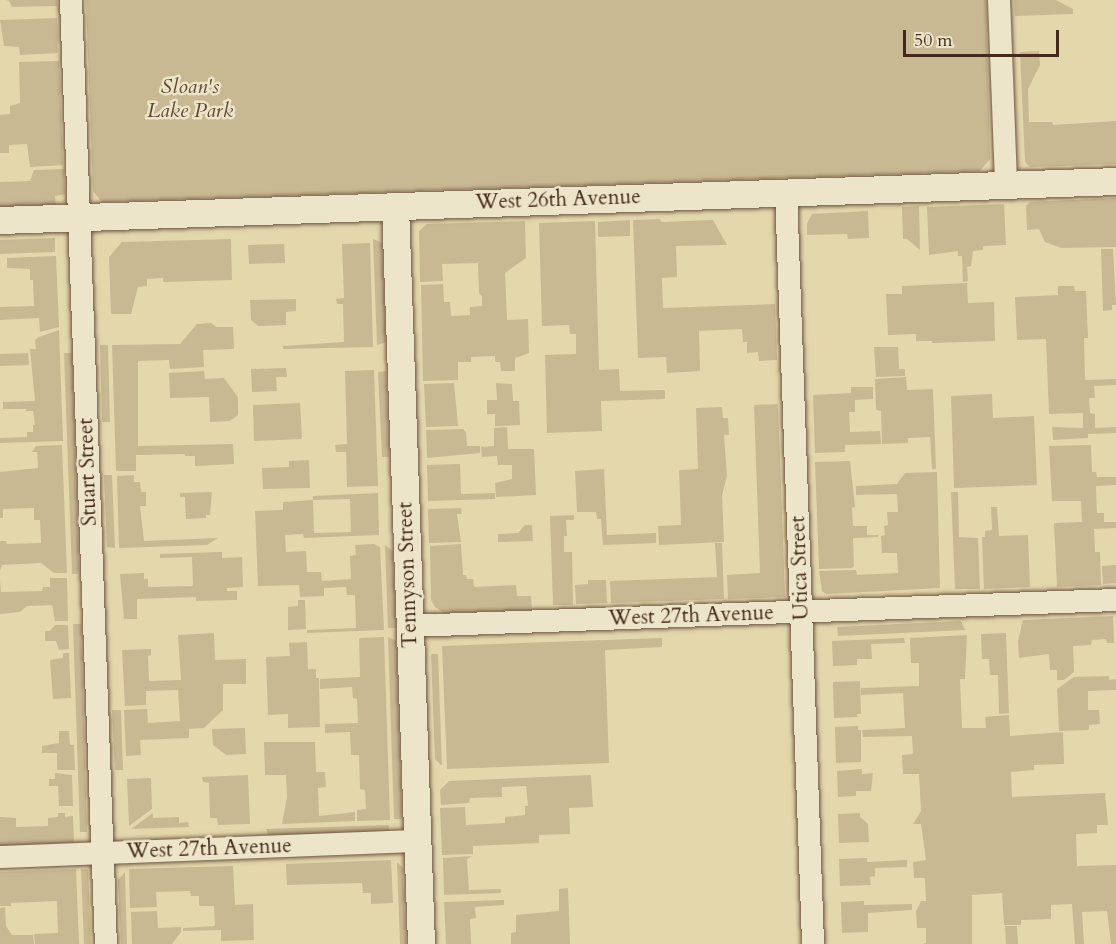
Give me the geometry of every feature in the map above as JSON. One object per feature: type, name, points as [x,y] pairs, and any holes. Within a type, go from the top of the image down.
[{"type":"street","name":"Stuart Street","points":[[71,0],[106,944]]},
{"type":"street","points":[[999,0],[1006,184]]},
{"type":"street","name":"West 26th Avenue","points":[[0,220],[1116,181]]},
{"type":"street","name":"Utica Street","points":[[786,192],[813,944]]},
{"type":"street","name":"Tennyson Street","points":[[396,206],[421,944]]},
{"type":"street","name":"West 27th Avenue","points":[[410,626],[1116,600]]},
{"type":"street","name":"West 27th Avenue","points":[[0,857],[417,841]]},
{"type":"green space","points":[[6,0],[57,0],[57,6],[12,7]]},
{"type":"green space","name":"Sloan's Lake Park","points":[[86,0],[986,0],[990,159],[980,171],[102,202],[93,191]]},
{"type":"green space","points":[[1014,0],[1056,0],[1073,9],[1073,14],[1015,16]]},
{"type":"green space","points":[[57,18],[58,53],[20,55],[19,47],[4,46],[0,20]]},
{"type":"green space","points":[[1039,51],[1040,65],[1028,89],[1029,122],[1052,122],[1053,125],[1116,121],[1116,164],[1030,167],[1025,162],[1020,52]]},
{"type":"green space","points":[[59,61],[63,165],[30,167],[27,144],[9,145],[9,153],[0,153],[0,115],[10,114],[10,106],[20,103],[19,62]]},
{"type":"green space","points":[[64,169],[65,194],[55,196],[56,205],[0,207],[0,182],[30,181],[34,170]]},
{"type":"green space","points":[[1116,198],[1116,247],[1061,248],[1045,242],[1039,229],[1027,230],[1026,206],[1030,202]]},
{"type":"green space","points":[[1004,204],[1006,245],[983,246],[983,250],[973,251],[971,266],[967,267],[968,281],[963,282],[962,256],[958,256],[958,251],[929,255],[927,207]]},
{"type":"green space","points":[[919,206],[920,250],[907,239],[903,239],[902,207]]},
{"type":"green space","points":[[868,211],[869,238],[848,239],[847,234],[807,235],[807,223],[812,214]]},
{"type":"green space","points":[[660,219],[661,222],[713,220],[727,245],[676,246],[677,277],[662,278],[663,308],[775,304],[777,360],[759,361],[758,352],[747,353],[747,342],[743,342],[742,329],[699,331],[700,371],[667,373],[666,357],[638,358],[633,220]]},
{"type":"green space","points":[[630,220],[630,236],[598,237],[598,222]]},
{"type":"green space","points":[[525,221],[526,258],[505,273],[507,320],[528,319],[529,353],[515,358],[515,371],[501,371],[500,362],[495,362],[495,356],[471,357],[471,362],[458,362],[458,380],[423,381],[421,285],[443,284],[444,302],[450,302],[451,316],[470,315],[470,307],[482,306],[482,296],[479,293],[478,263],[442,264],[443,281],[420,282],[419,231],[427,224]]},
{"type":"green space","points":[[595,221],[599,370],[619,369],[620,391],[665,390],[665,399],[601,401],[602,431],[547,433],[545,355],[576,354],[576,334],[570,334],[569,325],[542,326],[539,223]]},
{"type":"green space","points":[[55,238],[55,252],[0,254],[0,240]]},
{"type":"green space","points":[[231,239],[232,280],[163,282],[163,278],[147,279],[147,286],[138,287],[131,314],[111,314],[109,257],[122,242]]},
{"type":"green space","points":[[373,239],[382,243],[386,342],[377,345]]},
{"type":"green space","points":[[370,243],[373,347],[283,349],[283,346],[344,342],[343,304],[337,304],[336,299],[344,298],[342,244]]},
{"type":"green space","points":[[284,244],[285,263],[249,264],[248,245]]},
{"type":"green space","points":[[1101,249],[1113,249],[1116,305],[1112,305],[1112,310],[1103,311]]},
{"type":"green space","points":[[56,256],[59,327],[40,332],[39,318],[0,320],[0,307],[34,306],[33,280],[30,280],[30,269],[7,268],[7,258]]},
{"type":"green space","points":[[967,283],[968,303],[994,302],[995,341],[932,343],[932,341],[916,341],[916,334],[888,335],[886,294],[902,294],[902,286]]},
{"type":"green space","points":[[1058,286],[1074,286],[1075,291],[1086,291],[1088,338],[1084,338],[1085,380],[1116,379],[1116,385],[1094,386],[1095,398],[1089,398],[1090,413],[1095,414],[1095,428],[1116,427],[1116,433],[1088,434],[1088,438],[1053,440],[1052,427],[1083,428],[1083,413],[1049,414],[1046,339],[1017,340],[1015,297],[1058,295]]},
{"type":"green space","points":[[296,299],[296,311],[286,312],[286,325],[258,326],[251,320],[250,300]]},
{"type":"green space","points":[[211,323],[216,327],[233,327],[234,349],[203,350],[204,367],[170,369],[169,360],[138,361],[138,446],[233,444],[234,464],[195,466],[195,456],[185,456],[185,454],[136,455],[136,471],[116,471],[112,345],[180,344],[197,324]]},
{"type":"green space","points":[[59,330],[63,441],[0,443],[0,438],[27,437],[27,432],[33,432],[33,425],[35,425],[33,411],[3,409],[3,402],[35,401],[30,349],[36,349],[35,340],[39,337]]},
{"type":"green space","points":[[100,345],[108,345],[110,422],[102,422]]},
{"type":"green space","points":[[874,347],[898,347],[899,369],[905,369],[905,376],[876,377]]},
{"type":"green space","points":[[28,353],[29,365],[0,366],[0,354]]},
{"type":"green space","points":[[64,353],[72,353],[79,571],[77,574],[72,574]]},
{"type":"green space","points":[[286,368],[287,377],[276,377],[277,391],[252,392],[251,369]]},
{"type":"green space","points":[[374,370],[378,486],[347,487],[346,452],[336,452],[335,445],[347,444],[345,371]]},
{"type":"green space","points":[[204,371],[205,379],[224,378],[238,397],[238,415],[230,421],[210,422],[209,397],[170,398],[169,373]]},
{"type":"green space","points":[[386,371],[389,457],[382,457],[378,372]]},
{"type":"green space","points":[[906,377],[907,390],[933,389],[936,469],[932,469],[930,437],[908,438],[908,443],[882,444],[881,411],[876,410],[875,379]]},
{"type":"green space","points":[[454,383],[458,426],[426,427],[424,384]]},
{"type":"green space","points":[[496,383],[512,384],[513,401],[519,401],[520,425],[495,426],[495,414],[487,414],[487,400],[497,400]]},
{"type":"green space","points":[[851,387],[873,387],[873,399],[855,400],[855,412],[849,412],[850,432],[880,431],[881,444],[845,445],[845,452],[815,453],[813,395],[851,393]]},
{"type":"green space","points":[[992,394],[993,418],[1034,416],[1037,485],[954,488],[951,396]]},
{"type":"green space","points":[[300,403],[302,439],[254,441],[253,405]]},
{"type":"green space","points":[[778,404],[785,597],[728,599],[727,575],[760,573],[754,405]]},
{"type":"green space","points":[[722,407],[723,418],[728,418],[729,435],[724,435],[727,476],[722,495],[724,542],[659,545],[658,526],[681,525],[679,470],[698,469],[696,408]]},
{"type":"green space","points":[[507,427],[508,449],[534,449],[536,495],[496,497],[495,483],[512,479],[512,465],[498,465],[497,456],[482,457],[481,447],[494,446],[494,428]]},
{"type":"green space","points":[[463,429],[466,432],[467,446],[480,446],[480,453],[427,458],[426,430]]},
{"type":"green space","points":[[62,445],[67,573],[54,573],[41,563],[2,565],[0,571],[0,541],[6,541],[7,544],[41,543],[40,520],[34,520],[34,508],[3,509],[3,518],[0,518],[0,472],[38,468],[37,452],[32,452],[36,446]]},
{"type":"green space","points":[[1091,445],[1092,472],[1096,472],[1097,477],[1116,477],[1116,485],[1096,486],[1097,513],[1104,513],[1104,522],[1116,522],[1116,528],[1094,529],[1095,552],[1100,552],[1101,585],[1057,587],[1054,523],[1082,522],[1081,501],[1052,501],[1049,446]]},
{"type":"green space","points":[[309,460],[310,488],[263,489],[262,468],[289,467],[289,461]]},
{"type":"green space","points":[[850,461],[855,507],[852,508],[853,526],[867,526],[867,535],[878,535],[878,537],[853,538],[854,566],[852,568],[819,569],[815,462]]},
{"type":"green space","points":[[460,464],[461,494],[495,493],[495,499],[428,501],[427,465]]},
{"type":"green space","points":[[604,469],[607,535],[656,533],[656,543],[603,545],[601,519],[597,519],[596,512],[577,512],[575,471]]},
{"type":"green space","points":[[937,472],[940,588],[826,594],[822,591],[819,571],[856,570],[857,575],[898,573],[897,553],[882,553],[881,536],[885,535],[884,526],[888,525],[887,512],[898,512],[897,494],[856,495],[856,486],[897,484],[905,473]]},
{"type":"green space","points":[[104,475],[112,475],[115,548],[107,547]]},
{"type":"green space","points":[[134,475],[134,482],[140,482],[141,492],[146,492],[146,506],[140,506],[144,541],[218,538],[207,545],[119,548],[117,476]]},
{"type":"green space","points":[[212,492],[210,515],[206,515],[206,518],[186,519],[185,497],[180,497],[180,493]]},
{"type":"green space","points":[[951,492],[958,492],[959,537],[978,538],[980,589],[955,589]]},
{"type":"green space","points":[[378,493],[379,535],[304,538],[303,534],[285,535],[286,552],[306,551],[307,572],[321,572],[322,581],[351,579],[350,556],[356,555],[355,545],[374,544],[380,547],[384,630],[307,633],[307,630],[356,628],[355,595],[347,595],[346,587],[324,588],[324,596],[300,597],[299,585],[258,586],[255,511],[283,510],[283,502],[313,500],[313,496]],"holes":[[[350,499],[351,532],[314,533],[313,500]]]},
{"type":"green space","points":[[991,507],[997,507],[999,536],[1028,535],[1030,587],[984,589],[982,537],[985,537],[985,531],[992,530]]},
{"type":"green space","points":[[461,508],[462,514],[457,514],[461,542],[429,543],[428,509]]},
{"type":"green space","points":[[574,515],[574,520],[566,520],[567,536],[564,536],[564,552],[572,552],[573,605],[553,605],[550,516]]},
{"type":"green space","points":[[525,525],[532,525],[533,541],[498,542],[498,534],[518,533]]},
{"type":"green space","points":[[715,543],[722,543],[724,599],[611,603],[610,581],[717,577]]},
{"type":"green space","points":[[461,544],[463,575],[466,575],[467,579],[473,579],[474,587],[516,585],[517,596],[531,596],[532,610],[444,613],[435,607],[431,600],[430,546]]},
{"type":"green space","points":[[385,545],[393,551],[396,628],[388,628]]},
{"type":"green space","points":[[222,552],[222,558],[242,557],[243,587],[227,588],[227,591],[237,591],[237,600],[196,601],[196,597],[137,599],[137,619],[124,619],[120,574],[144,573],[144,579],[148,579],[148,587],[193,586],[192,557],[160,558],[160,554]]},
{"type":"green space","points":[[1116,565],[1116,583],[1103,584],[1102,566]]},
{"type":"green space","points":[[50,578],[67,578],[68,621],[55,621],[52,605],[27,606],[20,612],[0,614],[0,581],[1,592],[42,591],[43,587],[50,587]]},
{"type":"green space","points":[[588,580],[606,580],[607,603],[576,604],[575,585],[588,584]]},
{"type":"green space","points":[[298,600],[305,600],[306,629],[288,630],[288,607],[298,606]]},
{"type":"green space","points":[[1113,616],[1114,643],[1107,643],[1106,639],[1092,640],[1091,645],[1073,646],[1074,672],[1064,680],[1057,680],[1057,670],[1050,670],[1049,654],[1019,658],[1018,641],[1023,620]]},
{"type":"green space","points":[[961,621],[965,630],[838,636],[837,627]]},
{"type":"green space","points":[[73,624],[81,624],[87,832],[80,832]]},
{"type":"green space","points":[[55,625],[68,625],[69,649],[59,650],[56,641],[45,641],[45,631],[50,631]]},
{"type":"green space","points":[[214,633],[215,660],[246,659],[246,684],[223,684],[223,710],[204,728],[189,729],[189,738],[140,740],[141,755],[126,756],[124,710],[147,709],[148,723],[180,721],[178,690],[146,691],[146,705],[125,706],[122,650],[151,649],[151,655],[148,656],[149,681],[181,680],[178,635]]},
{"type":"green space","points":[[1006,633],[1009,713],[999,714],[998,675],[990,675],[989,659],[982,659],[981,634]]},
{"type":"green space","points":[[967,635],[965,679],[960,679],[962,728],[986,728],[985,717],[1009,715],[1010,736],[1063,732],[1064,764],[1034,765],[1034,770],[1011,772],[1012,797],[1105,793],[1108,825],[1097,825],[1097,833],[1076,834],[1077,866],[1116,865],[1116,944],[1111,944],[1107,911],[1082,912],[1084,944],[1075,944],[1072,904],[1051,905],[1051,919],[1021,920],[1021,925],[1004,925],[1002,893],[972,895],[972,944],[922,944],[926,943],[926,928],[917,928],[916,911],[921,901],[926,901],[925,878],[914,878],[913,862],[926,860],[921,824],[913,824],[921,811],[919,774],[903,774],[902,755],[913,754],[912,736],[863,737],[862,730],[905,728],[903,693],[861,695],[861,688],[919,686],[919,663],[911,663],[910,638]]},
{"type":"green space","points":[[384,637],[390,820],[357,821],[357,810],[366,809],[365,790],[360,789],[359,755],[351,755],[350,732],[325,733],[325,724],[358,723],[357,699],[353,698],[352,687],[320,689],[320,679],[360,677],[359,638]]},
{"type":"green space","points":[[388,637],[396,641],[402,819],[394,819]]},
{"type":"green space","points":[[662,638],[662,647],[605,650],[609,763],[447,769],[442,646]]},
{"type":"green space","points":[[904,638],[905,643],[871,644],[872,659],[857,659],[857,665],[833,666],[832,641]]},
{"type":"green space","points":[[307,642],[308,669],[316,669],[316,678],[319,678],[320,727],[288,728],[288,714],[268,715],[266,657],[290,656],[289,643]]},
{"type":"green space","points":[[63,653],[69,653],[71,698],[53,699],[50,660],[63,658]]},
{"type":"green space","points":[[431,654],[438,654],[442,766],[435,759]]},
{"type":"green space","points":[[1109,676],[1109,680],[1116,679],[1116,690],[1088,691],[1088,710],[1099,710],[1100,724],[1089,725],[1089,730],[1059,731],[1057,689],[1074,677]]},
{"type":"green space","points":[[860,681],[861,714],[857,714],[857,717],[834,718],[833,682]]},
{"type":"green space","points":[[112,710],[121,710],[123,770],[115,770]]},
{"type":"green space","points":[[858,726],[858,730],[861,730],[861,762],[836,763],[835,727]]},
{"type":"green space","points":[[245,728],[246,754],[226,755],[213,745],[212,729]]},
{"type":"green space","points":[[59,731],[69,731],[70,745],[74,745],[75,770],[57,770],[57,753],[42,753],[42,746],[59,743]]},
{"type":"green space","points":[[264,742],[315,742],[316,772],[325,772],[326,787],[318,788],[319,816],[355,812],[355,821],[282,824],[287,797],[286,775],[265,775]]},
{"type":"green space","points":[[862,769],[862,774],[873,773],[871,791],[856,791],[856,796],[838,797],[837,771]]},
{"type":"green space","points":[[55,773],[72,775],[73,806],[59,806],[58,786],[49,786],[49,779],[55,779]]},
{"type":"green space","points":[[248,775],[250,824],[218,825],[217,818],[210,818],[209,783],[203,782],[202,777]]},
{"type":"green space","points":[[591,775],[593,807],[569,808],[570,834],[539,835],[539,843],[473,846],[473,854],[442,855],[440,808],[465,807],[466,825],[505,823],[505,817],[525,815],[525,806],[528,806],[526,786],[502,787],[502,797],[470,798],[469,803],[441,805],[440,790],[449,781]]},
{"type":"green space","points":[[151,778],[152,809],[129,826],[127,779]]},
{"type":"green space","points":[[58,813],[65,813],[65,817],[73,816],[74,843],[0,846],[0,817],[16,818],[16,827],[48,826],[48,818],[58,817]]},
{"type":"green space","points":[[153,813],[153,818],[179,817],[179,823],[188,822],[189,827],[131,829]]},
{"type":"green space","points":[[860,813],[860,817],[868,824],[869,842],[839,843],[838,814]]},
{"type":"green space","points":[[389,825],[389,832],[269,836],[266,829]]},
{"type":"green space","points":[[472,856],[467,859],[469,890],[501,889],[501,893],[444,895],[443,858]]},
{"type":"green space","points":[[867,858],[867,862],[907,860],[907,867],[875,868],[875,876],[870,877],[871,885],[840,886],[839,859]]},
{"type":"green space","points":[[391,860],[393,903],[371,904],[371,893],[363,893],[362,883],[287,885],[286,864]]},
{"type":"green space","points":[[397,862],[403,868],[406,944],[400,944]]},
{"type":"green space","points":[[233,866],[235,905],[253,904],[254,940],[221,941],[221,930],[183,931],[183,928],[215,926],[214,906],[199,906],[199,896],[191,896],[190,891],[156,892],[157,907],[130,908],[129,869]]},
{"type":"green space","points":[[76,869],[79,944],[35,944],[34,934],[58,933],[57,901],[11,903],[11,906],[0,906],[0,872]]},
{"type":"green space","points":[[81,869],[88,869],[91,944],[84,944]]},
{"type":"green space","points":[[125,872],[127,944],[121,944],[118,880]]},
{"type":"green space","points":[[568,888],[570,944],[511,944],[511,933],[516,932],[516,915],[559,911],[559,889]]},
{"type":"green space","points":[[504,900],[504,905],[475,907],[476,918],[470,919],[471,944],[446,944],[444,902]]},
{"type":"green space","points":[[864,901],[864,905],[912,904],[912,910],[868,913],[868,932],[842,933],[841,902]]},
{"type":"green space","points":[[5,907],[6,926],[12,935],[33,935],[34,944],[0,944],[0,908]]},
{"type":"green space","points":[[157,911],[158,928],[181,927],[181,932],[172,944],[132,944],[131,912]]},
{"type":"green space","points":[[1005,926],[1017,926],[1018,944],[1006,944]]}]
